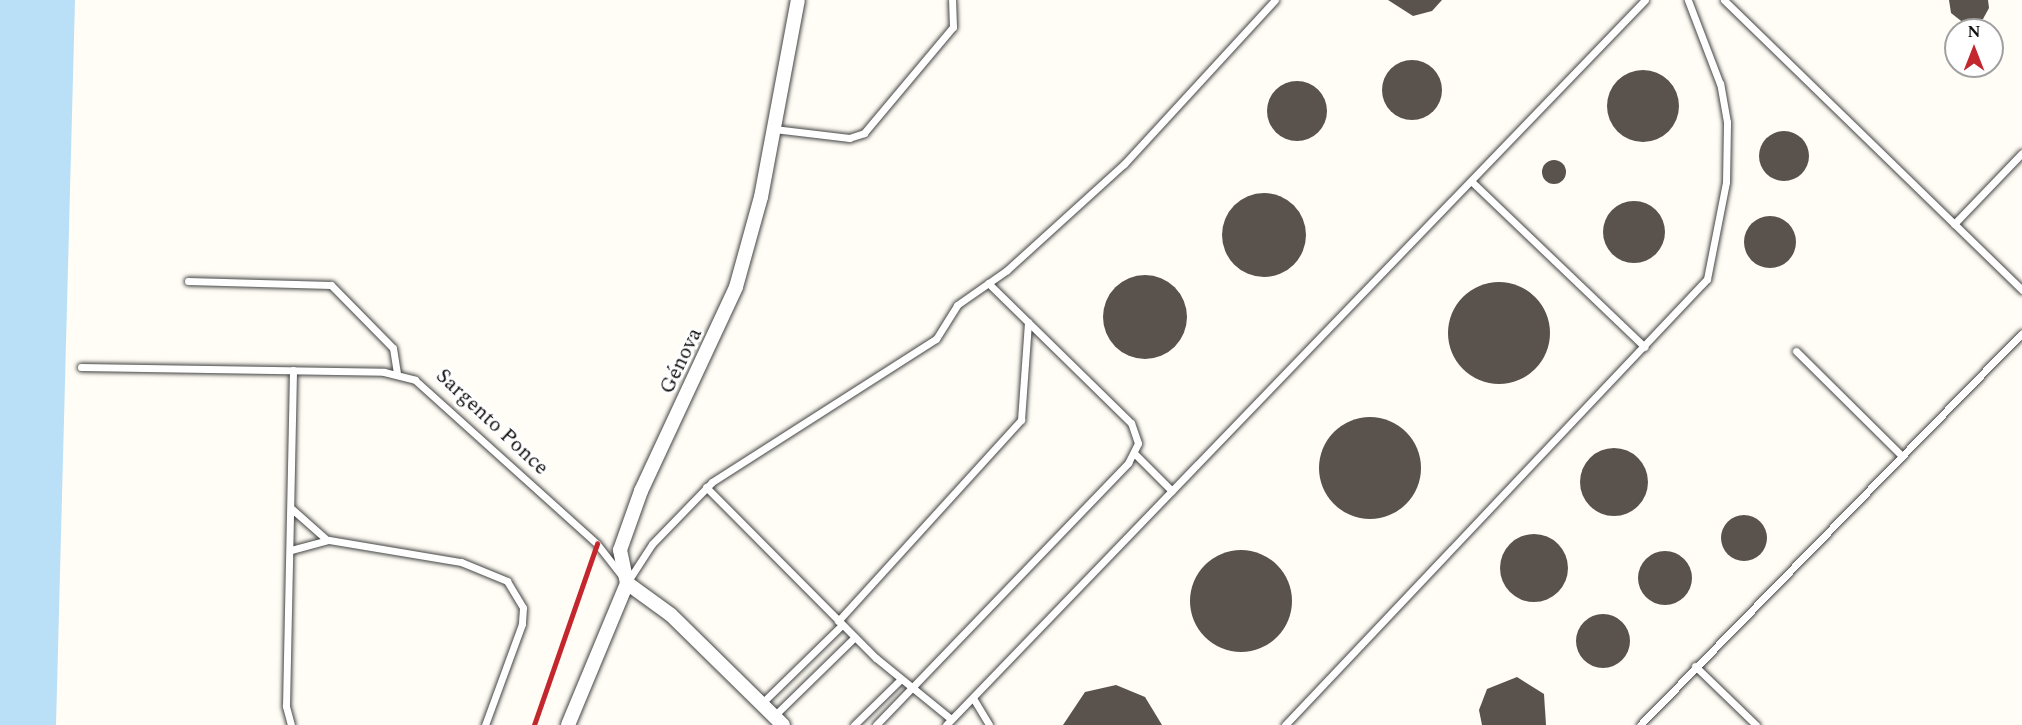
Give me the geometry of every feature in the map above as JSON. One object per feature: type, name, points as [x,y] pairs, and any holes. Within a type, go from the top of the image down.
[{"type":"street","name":"Génova","points":[[627,583],[620,550],[649,472],[736,287],[774,129],[798,0]]},
{"type":"street","name":"Sargento Ponce","points":[[627,583],[670,615],[778,721]]},
{"type":"street","points":[[568,725],[627,583]]},
{"type":"lane","points":[[774,129],[849,138],[864,133],[953,27],[952,0]]},
{"type":"lane","points":[[627,583],[652,544],[706,488],[922,351],[936,339],[957,305],[988,283],[1124,164],[1275,0]]},
{"type":"lane","points":[[706,488],[840,623],[948,722],[1645,0]]},
{"type":"lane","points":[[1285,725],[1707,279],[1726,182],[1727,122],[1720,84],[1688,0]]},
{"type":"lane","points":[[1724,0],[2022,290]]},
{"type":"lane","points":[[1953,224],[2022,153]]},
{"type":"lane","points":[[1471,181],[1645,347]]},
{"type":"lane","points":[[188,281],[331,285],[393,348],[397,373]]},
{"type":"lane","points":[[876,725],[1135,454],[1138,443],[1131,423],[988,283]]},
{"type":"lane","points":[[761,704],[840,623],[1021,420],[1028,322]]},
{"type":"lane","points":[[1640,725],[1900,454],[2022,333]]},
{"type":"lane","points":[[1796,351],[1900,454]]},
{"type":"lane","name":"Sargento Ponce","points":[[81,367],[397,373],[435,394],[597,544],[627,583]]},
{"type":"lane","points":[[291,725],[286,706],[292,508],[293,370]]},
{"type":"lane","points":[[1135,454],[1172,491]]},
{"type":"lane","points":[[292,508],[328,540]]},
{"type":"lane","points":[[291,550],[328,540],[461,562],[507,580],[523,608],[522,624],[485,725]]},
{"type":"lane","points":[[778,721],[855,637]]},
{"type":"lane","points":[[1695,666],[1756,725]]},
{"type":"lane","points":[[854,725],[900,680]]},
{"type":"lane","points":[[972,698],[989,725]]},
{"type":"water","points":[[0,0],[75,0],[56,725],[0,725]]},
{"type":"building","points":[[1388,0],[1442,0],[1432,11],[1413,16]]},
{"type":"building","points":[[1949,0],[1988,0],[1989,8],[1984,18],[1957,18],[1951,13]]},
{"type":"building","points":[[1406,60],[1418,60],[1429,65],[1437,73],[1442,90],[1440,102],[1429,115],[1418,120],[1406,120],[1395,115],[1387,107],[1382,96],[1382,84],[1387,73],[1395,65]]},
{"type":"building","points":[[1643,70],[1657,73],[1669,80],[1676,92],[1679,106],[1676,120],[1669,132],[1657,139],[1643,142],[1629,139],[1617,132],[1610,120],[1607,106],[1610,92],[1617,80],[1629,73]]},
{"type":"building","points":[[1291,81],[1303,81],[1314,86],[1322,94],[1327,111],[1325,123],[1314,136],[1303,141],[1291,141],[1280,136],[1272,128],[1267,117],[1267,105],[1272,94],[1280,86]]},
{"type":"building","points":[[1789,131],[1802,138],[1808,146],[1808,166],[1802,174],[1794,180],[1779,181],[1766,174],[1760,166],[1759,151],[1766,138],[1774,132]]},
{"type":"building","points":[[1549,160],[1559,160],[1566,167],[1566,177],[1559,184],[1549,184],[1542,177],[1542,167]]},
{"type":"building","points":[[1264,193],[1280,196],[1294,205],[1303,219],[1306,235],[1303,251],[1294,265],[1280,274],[1264,277],[1248,274],[1234,265],[1225,251],[1222,235],[1225,219],[1234,205],[1248,196]]},
{"type":"building","points":[[1634,201],[1651,206],[1656,210],[1660,215],[1665,232],[1660,249],[1656,254],[1651,258],[1634,263],[1617,258],[1612,254],[1608,249],[1603,232],[1608,215],[1612,210],[1617,206]]},
{"type":"building","points":[[1770,216],[1780,218],[1788,224],[1794,232],[1796,242],[1794,252],[1788,260],[1780,266],[1770,268],[1760,266],[1752,260],[1746,252],[1744,242],[1746,232],[1752,224],[1760,218]]},
{"type":"building","points":[[1145,275],[1161,278],[1175,287],[1184,301],[1187,317],[1184,333],[1175,347],[1161,356],[1145,359],[1129,356],[1115,347],[1106,333],[1103,317],[1106,301],[1115,287],[1129,278]]},
{"type":"building","points":[[1499,282],[1518,286],[1535,297],[1546,314],[1550,333],[1546,352],[1535,369],[1518,380],[1499,384],[1480,380],[1463,369],[1452,352],[1448,333],[1452,314],[1463,297],[1480,286]]},
{"type":"building","points":[[1370,417],[1389,421],[1406,432],[1417,449],[1421,468],[1417,487],[1406,504],[1389,515],[1370,519],[1351,515],[1334,504],[1323,487],[1319,468],[1323,449],[1334,432],[1351,421]]},
{"type":"building","points":[[1607,448],[1621,448],[1633,453],[1643,463],[1648,482],[1643,501],[1633,511],[1621,516],[1607,516],[1595,511],[1585,501],[1580,489],[1580,475],[1585,463],[1595,453]]},
{"type":"building","points":[[1744,515],[1760,522],[1767,538],[1760,554],[1744,561],[1728,554],[1721,538],[1728,522]]},
{"type":"building","points":[[1527,534],[1541,534],[1553,539],[1563,549],[1568,568],[1563,587],[1553,597],[1541,602],[1527,602],[1515,597],[1505,587],[1500,575],[1500,561],[1505,549],[1515,539]]},
{"type":"building","points":[[1241,550],[1260,554],[1277,565],[1288,582],[1292,601],[1288,620],[1277,637],[1260,648],[1241,652],[1222,648],[1205,637],[1194,620],[1190,601],[1194,582],[1205,565],[1222,554]]},
{"type":"building","points":[[1665,551],[1675,553],[1684,559],[1690,568],[1692,578],[1690,588],[1684,597],[1675,603],[1665,605],[1655,603],[1646,597],[1640,588],[1638,578],[1640,568],[1646,559],[1655,553]]},
{"type":"building","points":[[1603,614],[1613,616],[1622,622],[1628,631],[1630,641],[1628,651],[1622,660],[1613,666],[1603,668],[1593,666],[1584,660],[1578,651],[1576,641],[1578,631],[1584,622],[1593,616]]},
{"type":"building","points":[[1517,677],[1544,694],[1546,725],[1482,725],[1479,710],[1487,689]]},
{"type":"building","points":[[1116,685],[1145,697],[1162,725],[1063,725],[1085,692]]},
{"type":"railway","points":[[534,725],[597,544]]}]
